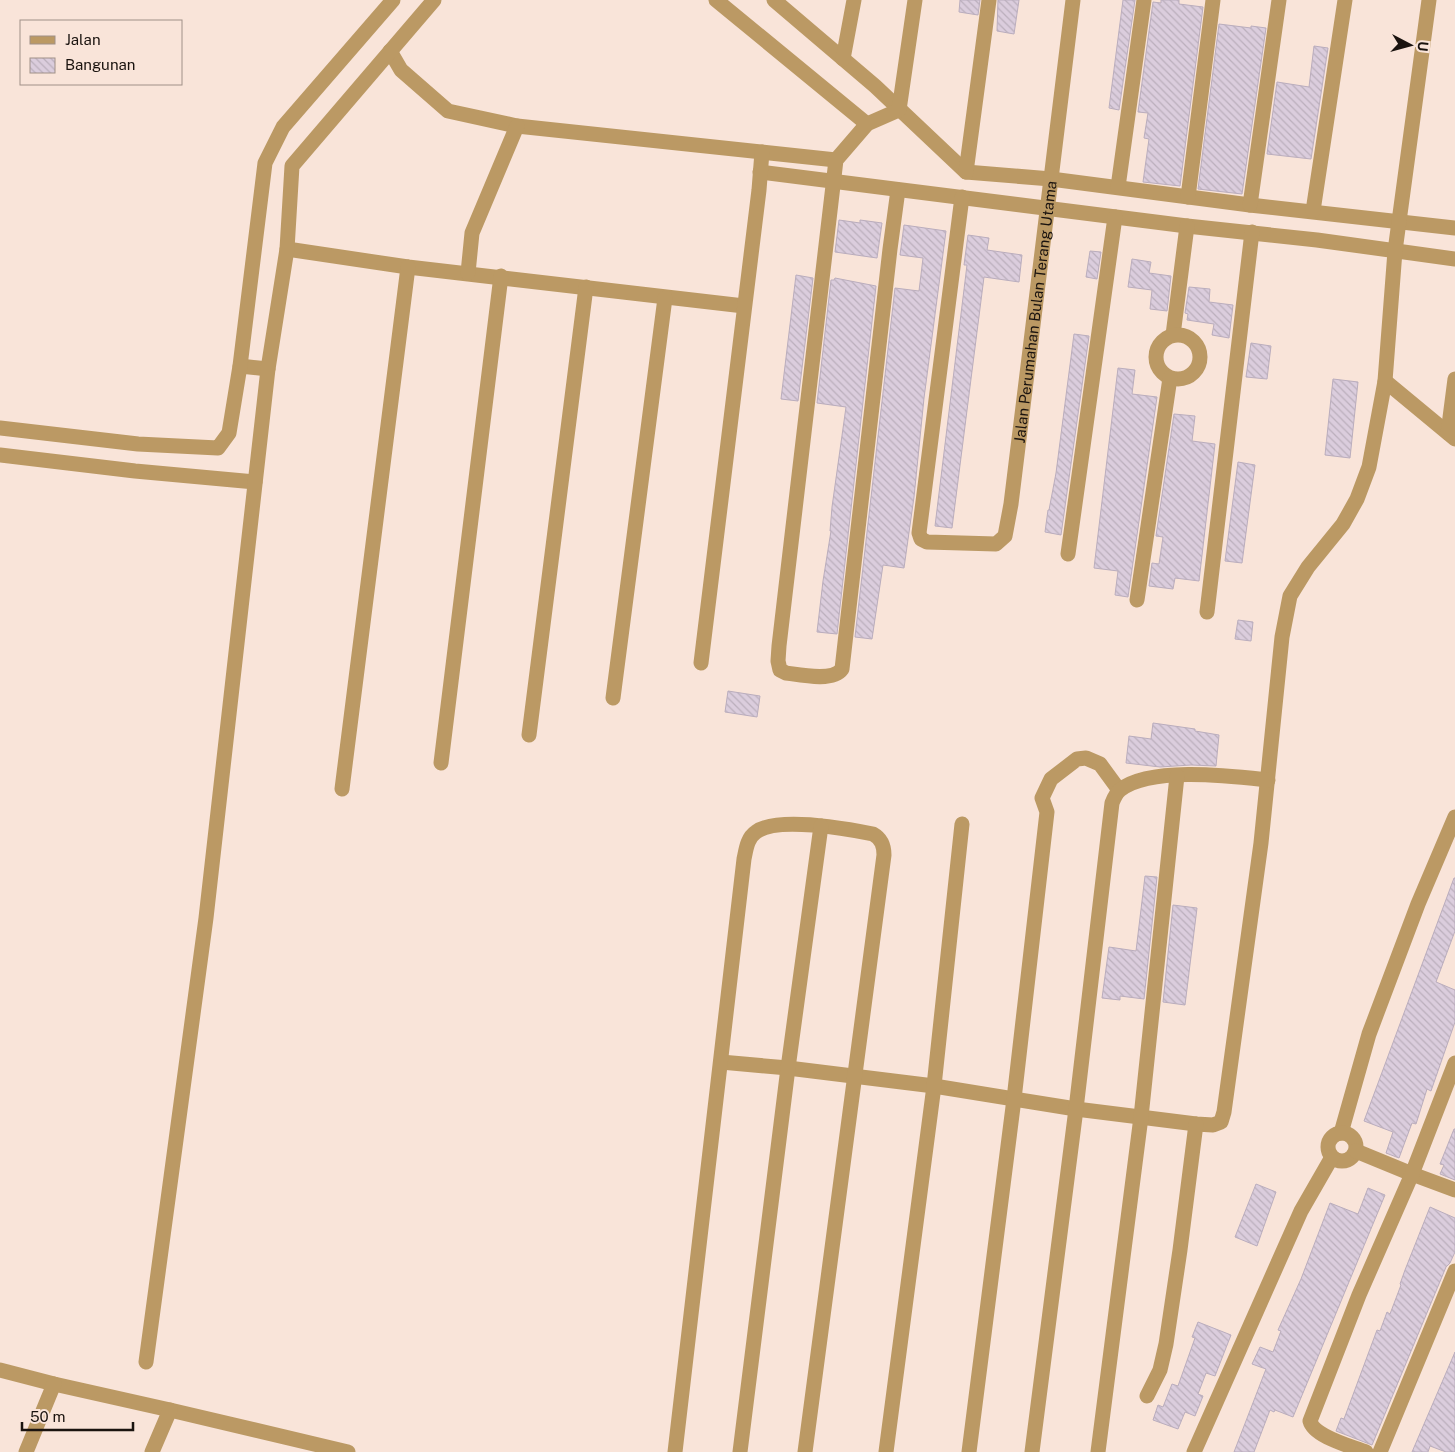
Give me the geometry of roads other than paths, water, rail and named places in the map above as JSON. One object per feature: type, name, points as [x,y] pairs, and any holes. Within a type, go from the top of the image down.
[{"type":"street","points":[[0,428],[138,444],[218,448],[229,433],[240,366],[265,163],[282,127],[392,0]]},
{"type":"street","points":[[146,1362],[206,918],[268,369],[287,249],[292,166],[434,0]]},
{"type":"street","points":[[716,0],[867,124]]},
{"type":"street","points":[[774,0],[875,86],[966,172],[1051,179],[1250,205],[1455,228]]},
{"type":"street","points":[[843,58],[854,0]]},
{"type":"street","points":[[899,110],[915,0]]},
{"type":"street","points":[[966,172],[989,0]]},
{"type":"street","name":"Jalan Perumahan Bulan Terang Utama","points":[[962,197],[919,533],[921,539],[927,542],[996,544],[1005,536],[1008,528],[1073,0]]},
{"type":"street","points":[[1118,188],[1144,0]]},
{"type":"street","points":[[1188,197],[1213,0]]},
{"type":"street","points":[[1250,205],[1279,0]]},
{"type":"street","points":[[1313,211],[1345,0]]},
{"type":"street","points":[[721,1062],[788,1068],[934,1086],[1076,1109],[1196,1124],[1218,1124],[1221,1122],[1224,1112],[1268,780],[1282,637],[1290,596],[1308,567],[1343,524],[1357,499],[1369,467],[1385,381],[1395,251],[1429,0]]},
{"type":"street","points":[[390,52],[401,70],[448,111],[517,126],[836,160]]},
{"type":"street","points":[[898,190],[843,667],[839,674],[833,676],[786,673],[780,670],[778,661],[779,646],[836,160],[867,124],[899,110]]},
{"type":"street","points":[[468,273],[472,233],[517,126]]},
{"type":"street","points":[[701,663],[762,152]]},
{"type":"street","points":[[265,163],[292,166]]},
{"type":"street","points":[[760,172],[1047,209],[1252,232],[1455,259]]},
{"type":"street","points":[[1068,554],[1115,217]]},
{"type":"street","points":[[1173,335],[1187,226]]},
{"type":"street","points":[[1207,612],[1252,232]]},
{"type":"street","points":[[287,249],[408,267],[501,276],[665,298],[744,306]]},
{"type":"street","points":[[342,788],[408,267]]},
{"type":"street","points":[[441,763],[501,276]]},
{"type":"street","points":[[529,735],[586,287]]},
{"type":"street","points":[[613,698],[665,298]]},
{"type":"street","points":[[1173,335],[1185,336],[1194,342],[1200,353],[1199,364],[1192,374],[1181,379],[1170,378],[1161,371],[1156,361],[1157,350],[1163,340],[1173,335]]},
{"type":"street","points":[[240,366],[268,369]]},
{"type":"street","points":[[1137,600],[1170,378]]},
{"type":"street","points":[[1451,436],[1455,379]]},
{"type":"street","points":[[1385,381],[1451,436]]},
{"type":"street","points":[[135,471],[138,444]]},
{"type":"street","points":[[0,455],[135,471],[255,482]]},
{"type":"street","points":[[969,1452],[1014,1099],[1047,812],[1042,798],[1051,779],[1076,759],[1086,758],[1100,764],[1119,790]]},
{"type":"street","points":[[1098,1452],[1141,1117],[1177,776]]},
{"type":"street","points":[[1032,1452],[1076,1109],[1112,802],[1119,790],[1140,780],[1153,777],[1239,777],[1268,780]]},
{"type":"street","points":[[1341,1133],[1369,1034],[1418,904],[1455,817]]},
{"type":"street","points":[[886,1452],[934,1086],[962,824]]},
{"type":"street","points":[[675,1452],[744,859],[748,843],[755,832],[769,826],[789,825],[821,826],[874,834],[878,836],[884,848],[805,1452]]},
{"type":"street","points":[[740,1452],[788,1068],[821,826]]},
{"type":"street","points":[[1366,1452],[1318,1432],[1311,1426],[1310,1421],[1359,1295],[1412,1174],[1455,1062]]},
{"type":"street","points":[[1147,1396],[1160,1370],[1166,1339],[1180,1250],[1196,1124]]},
{"type":"street","points":[[1341,1133],[1350,1135],[1356,1142],[1356,1151],[1346,1161],[1336,1160],[1330,1153],[1329,1144],[1333,1137],[1341,1133]]},
{"type":"street","points":[[1356,1151],[1455,1190]]},
{"type":"street","points":[[1194,1452],[1301,1211],[1332,1157]]},
{"type":"street","points":[[1380,1452],[1455,1271]]},
{"type":"street","points":[[0,1370],[348,1452]]},
{"type":"street","points":[[26,1452],[54,1384]]},
{"type":"street","points":[[152,1452],[170,1410]]}]
